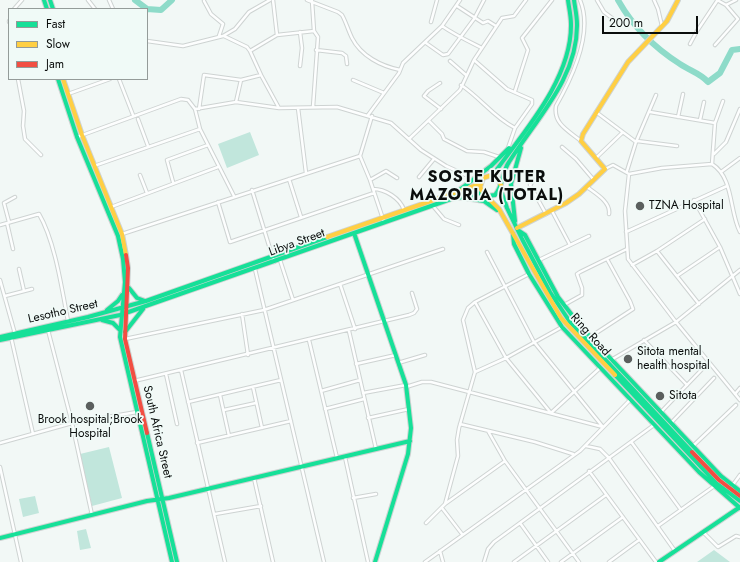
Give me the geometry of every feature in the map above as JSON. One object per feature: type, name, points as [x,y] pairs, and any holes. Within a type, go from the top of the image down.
[{"type":"main road","points":[[492,176],[551,93],[564,66],[570,34],[571,16],[568,0]]},
{"type":"main road","points":[[500,186],[499,180],[492,176],[486,176],[480,184],[482,192],[487,196],[496,195],[500,186],[504,169],[555,96],[564,80],[574,52],[576,21],[574,0]]},
{"type":"main road","points":[[517,228],[566,204],[587,187],[593,179],[605,169],[581,141],[596,112],[628,62],[662,26],[678,0]]},
{"type":"main road","points":[[58,80],[79,136]]},
{"type":"main road","points":[[63,80],[79,136]]},
{"type":"main road","name":"South Africa Street","points":[[79,136],[94,166],[122,234],[128,268],[129,287],[125,339],[137,412],[156,500],[172,562]]},
{"type":"main road","name":"South Africa Street","points":[[79,136],[118,236],[124,268],[123,293],[120,308],[120,330],[177,562]]},
{"type":"main road","points":[[523,141],[511,178],[510,198],[517,228],[525,235],[563,305],[611,360],[692,446],[732,486],[740,491]]},
{"type":"main road","points":[[454,194],[515,143]]},
{"type":"main road","name":"Libya Street","points":[[120,315],[280,260],[354,233],[404,211],[480,184]]},
{"type":"main road","name":"Ring Road","points":[[500,186],[502,197],[517,228],[554,298],[574,327],[705,466],[740,496]]},
{"type":"main road","name":"Libya Street","points":[[128,306],[272,256],[383,220],[459,197],[482,192]]},
{"type":"main road","name":"Ring Road","points":[[487,196],[494,202],[505,218],[561,318],[716,483],[740,501]]},
{"type":"main road","points":[[459,197],[476,198],[487,201],[505,218]]},
{"type":"main road","points":[[354,233],[406,386],[410,409],[410,441],[408,454],[375,562]]},
{"type":"main road","points":[[513,233],[514,244],[562,327],[630,400],[714,486],[740,507],[659,562]]},
{"type":"main road","points":[[129,287],[137,298],[146,301]]},
{"type":"main road","points":[[103,312],[118,301],[123,293]]},
{"type":"main road","name":"Lesotho Street","points":[[0,337],[69,323],[128,306]]},
{"type":"main road","points":[[125,332],[144,307]]},
{"type":"main road","name":"Lesotho Street","points":[[69,323],[120,315]]},
{"type":"main road","points":[[99,319],[113,323],[120,330]]},
{"type":"main road","name":"Lesotho Street","points":[[0,340],[13,335]]},
{"type":"main road","points":[[0,538],[92,515],[410,441]]},
{"type":"street","points":[[15,8],[22,0]]},
{"type":"street","points":[[88,0],[94,8]]},
{"type":"street","points":[[223,36],[235,29],[249,12],[272,0],[277,35]]},
{"type":"street","points":[[307,0],[334,9],[342,15],[359,48],[370,58],[389,68],[400,70]]},
{"type":"street","points":[[431,22],[437,0]]},
{"type":"street","points":[[383,220],[370,180],[360,156],[370,116],[410,55],[442,26],[460,0]]},
{"type":"street","points":[[425,43],[445,56],[460,38],[484,0]]},
{"type":"street","points":[[409,139],[460,90],[461,85],[474,60],[496,26],[502,18],[516,15],[526,0]]},
{"type":"street","points":[[514,91],[528,50],[523,43],[522,38],[552,0]]},
{"type":"street","points":[[580,0],[583,9],[583,24],[577,64],[555,111],[557,121],[581,141]]},
{"type":"street","points":[[597,0],[604,12],[612,18]]},
{"type":"street","points":[[654,0],[662,26]]},
{"type":"street","points":[[690,44],[717,0],[726,5],[738,19],[715,45]]},
{"type":"street","points":[[726,5],[736,0]]},
{"type":"street","points":[[204,1],[211,14],[223,24],[219,36]]},
{"type":"street","points":[[312,2],[314,31],[318,37],[313,107]]},
{"type":"street","points":[[457,6],[483,23],[488,21],[496,26]]},
{"type":"street","points":[[576,21],[583,24]]},
{"type":"street","points":[[442,26],[460,38],[463,38],[482,48]]},
{"type":"street","points":[[250,51],[277,35],[314,31]]},
{"type":"street","points":[[300,32],[302,48],[300,66]]},
{"type":"street","points":[[148,41],[183,46],[223,36],[250,51],[261,75],[280,108]]},
{"type":"street","points":[[316,50],[342,53],[346,56],[347,64]]},
{"type":"street","points":[[474,60],[501,85],[533,102],[516,128],[507,150]]},
{"type":"street","points":[[450,61],[466,75]]},
{"type":"street","points":[[234,196],[200,129],[197,109],[204,75],[241,80],[261,75]]},
{"type":"street","points":[[18,80],[24,111],[23,126],[25,139],[42,155]]},
{"type":"street","points":[[68,94],[107,80]]},
{"type":"street","points":[[119,80],[133,115]]},
{"type":"street","points":[[236,102],[241,80]]},
{"type":"street","points":[[353,80],[384,93]]},
{"type":"street","points":[[440,83],[428,91],[424,96],[441,109]]},
{"type":"street","points":[[461,85],[479,98],[494,115],[516,128]]},
{"type":"street","points":[[678,117],[682,94]]},
{"type":"street","points":[[656,95],[637,141],[628,172],[625,211],[628,259],[676,322],[740,400]]},
{"type":"street","points":[[79,136],[182,98],[188,100],[197,109]]},
{"type":"street","points":[[712,164],[714,154],[712,148],[715,123],[723,101]]},
{"type":"street","points":[[197,109],[236,102],[280,108],[337,107],[392,123],[421,150],[434,159],[465,174],[471,181]]},
{"type":"street","points":[[700,120],[704,102]]},
{"type":"street","points":[[298,108],[306,173]]},
{"type":"street","points":[[714,154],[726,142],[740,109]]},
{"type":"street","points":[[596,112],[622,133],[637,141],[677,146]]},
{"type":"street","points":[[650,112],[715,123]]},
{"type":"street","points":[[138,119],[148,146]]},
{"type":"street","points":[[428,121],[442,134],[444,139],[467,151],[484,152],[499,157]]},
{"type":"street","points":[[94,166],[200,129]]},
{"type":"street","points":[[596,158],[622,133]]},
{"type":"street","points":[[173,182],[167,160],[208,145]]},
{"type":"street","points":[[562,147],[576,159],[593,179]]},
{"type":"street","points":[[122,234],[252,190],[360,156]]},
{"type":"street","points":[[721,172],[740,158]]},
{"type":"street","points":[[419,178],[434,159]]},
{"type":"street","points":[[605,169],[613,165],[628,172],[712,164],[721,172],[727,186],[740,232]]},
{"type":"street","points":[[111,207],[173,182],[218,167]]},
{"type":"street","points":[[370,180],[386,171],[397,178]]},
{"type":"street","points":[[140,175],[147,193]]},
{"type":"street","points":[[289,178],[301,217]]},
{"type":"street","points":[[534,180],[530,186],[546,214]]},
{"type":"street","points":[[626,232],[727,186]]},
{"type":"street","points":[[587,187],[606,202],[609,206],[609,214]]},
{"type":"street","points":[[373,189],[378,189],[396,198],[402,205],[404,211]]},
{"type":"street","points":[[252,190],[274,262]]},
{"type":"street","points":[[218,202],[230,242],[374,193]]},
{"type":"street","points":[[13,249],[4,203],[5,200],[16,197]]},
{"type":"street","points":[[694,200],[720,247],[740,294]]},
{"type":"street","points":[[432,206],[444,219],[459,225]]},
{"type":"street","points":[[552,211],[570,245]]},
{"type":"street","points":[[0,225],[39,214],[48,234],[69,323]]},
{"type":"street","points":[[632,265],[657,251],[705,219]]},
{"type":"street","points":[[539,260],[589,236]]},
{"type":"street","points":[[677,276],[720,247]]},
{"type":"street","points":[[125,339],[264,310],[443,249]]},
{"type":"street","points":[[563,305],[582,295],[582,288],[577,274],[627,249]]},
{"type":"street","points":[[657,251],[699,304]]},
{"type":"street","points":[[487,252],[534,342],[603,427]]},
{"type":"street","points":[[590,337],[632,309],[630,301],[606,259]]},
{"type":"street","points":[[280,260],[293,300]]},
{"type":"street","points":[[19,269],[24,291]]},
{"type":"street","points":[[255,269],[324,562]]},
{"type":"street","points":[[611,360],[676,322],[740,270]]},
{"type":"street","points":[[445,504],[458,456],[457,440],[460,424],[475,372],[463,320],[468,308],[476,302],[530,274]]},
{"type":"street","points":[[0,280],[5,296],[33,434]]},
{"type":"street","points":[[340,284],[355,329]]},
{"type":"street","points":[[5,296],[32,289]]},
{"type":"street","points":[[132,382],[348,331],[409,315],[416,311],[412,293]]},
{"type":"street","points":[[476,302],[506,358],[551,413]]},
{"type":"street","points":[[242,314],[248,354]]},
{"type":"street","points":[[475,372],[506,358],[562,327]]},
{"type":"street","points":[[47,328],[72,424],[92,515]]},
{"type":"street","points":[[348,331],[376,449]]},
{"type":"street","points":[[309,340],[336,458]]},
{"type":"street","points":[[644,340],[687,385]]},
{"type":"street","points":[[356,364],[396,355]]},
{"type":"street","points":[[398,363],[425,355]]},
{"type":"street","points":[[660,412],[709,362]]},
{"type":"street","points":[[551,413],[600,368]]},
{"type":"street","points":[[181,370],[225,562]]},
{"type":"street","points":[[166,374],[177,424]]},
{"type":"street","points":[[671,423],[714,378]]},
{"type":"street","points":[[188,402],[281,380]]},
{"type":"street","points":[[321,390],[360,380]]},
{"type":"street","points":[[363,394],[422,382],[431,382],[468,393],[603,427]]},
{"type":"street","points":[[252,387],[262,428]]},
{"type":"street","points":[[735,394],[740,388]]},
{"type":"street","points":[[220,395],[229,436]]},
{"type":"street","points":[[325,409],[364,399]]},
{"type":"street","points":[[425,562],[525,488],[585,446],[630,400]]},
{"type":"street","points":[[224,410],[257,403]]},
{"type":"street","points":[[692,446],[736,404]]},
{"type":"street","points":[[368,418],[410,409]]},
{"type":"street","points":[[0,443],[72,424],[137,412]]},
{"type":"street","points":[[197,443],[291,421]]},
{"type":"street","points":[[460,424],[535,442],[574,454]]},
{"type":"street","points":[[484,562],[488,549],[494,542],[589,471],[632,443],[654,425]]},
{"type":"street","points":[[488,431],[505,461],[579,562]]},
{"type":"street","points":[[632,443],[681,510]]},
{"type":"street","points":[[585,446],[600,449],[609,458],[675,551]]},
{"type":"street","points":[[345,456],[368,562]]},
{"type":"street","points":[[426,523],[445,504],[505,461]]},
{"type":"street","points":[[0,467],[21,562]]},
{"type":"street","points":[[589,471],[656,562]]},
{"type":"street","points":[[732,486],[740,475]]},
{"type":"street","points":[[254,477],[273,562]]},
{"type":"street","points":[[658,526],[714,486]]},
{"type":"street","points":[[353,498],[376,494]]},
{"type":"street","points":[[514,562],[606,495]]},
{"type":"street","points":[[215,514],[261,506]]},
{"type":"street","points":[[442,508],[463,534]]},
{"type":"street","points":[[561,562],[623,517]]},
{"type":"street","points":[[520,523],[548,562]]},
{"type":"street","points":[[703,532],[718,547],[736,536],[740,537]]},
{"type":"street","points":[[608,562],[639,540]]},
{"type":"street","points":[[440,551],[444,562]]},
{"type":"green space","points":[[250,132],[259,155],[227,168],[218,144]]},
{"type":"green space","points":[[109,447],[122,498],[92,506],[80,454]]},
{"type":"green space","points":[[35,496],[39,513],[23,517],[19,499]]},
{"type":"green space","points":[[86,529],[91,548],[80,550],[77,531]]},
{"type":"green space","points":[[714,550],[730,562],[697,562]]},
{"type":"waterway","points":[[135,0],[146,8]]},
{"type":"waterway","points":[[148,9],[161,10],[172,0]]},
{"type":"waterway","points":[[618,0],[630,19],[653,44],[671,58],[702,76],[708,82],[720,73],[732,50],[740,49]]},
{"type":"traffic: fast","points":[[44,0],[47,8]]},
{"type":"traffic: fast","points":[[50,0],[53,8]]},
{"type":"traffic: fast","points":[[492,176],[530,124],[554,86],[563,65],[569,45],[571,24],[568,0]]},
{"type":"traffic: fast","points":[[487,196],[495,195],[498,192],[509,162],[554,97],[571,62],[575,44],[577,21],[574,0]]},
{"type":"traffic: fast","points":[[58,80],[77,137],[118,236],[123,259],[125,282],[120,337],[172,562]]},
{"type":"traffic: fast","points":[[454,194],[491,166],[509,148]]},
{"type":"traffic: fast","points":[[515,221],[511,184],[521,148]]},
{"type":"traffic: fast","points":[[500,188],[507,208],[522,239],[550,292],[570,322],[692,452]]},
{"type":"traffic: fast","points":[[0,340],[120,315],[451,199],[482,193]]},
{"type":"traffic: fast","points":[[459,197],[484,201],[497,210]]},
{"type":"traffic: fast","points":[[519,231],[525,235],[558,297],[582,328],[721,476],[740,491]]},
{"type":"traffic: fast","points":[[354,233],[406,385],[411,428],[408,454],[375,562]]},
{"type":"traffic: fast","points":[[513,234],[514,244],[529,274],[562,327],[699,472],[740,508]]},
{"type":"traffic: fast","points":[[0,337],[88,317],[146,301],[327,237]]},
{"type":"traffic: fast","points":[[129,288],[137,298],[145,301]]},
{"type":"traffic: fast","points":[[107,310],[118,301],[122,295]]},
{"type":"traffic: fast","points":[[125,332],[143,309]]},
{"type":"traffic: fast","points":[[102,320],[113,323],[120,330]]},
{"type":"traffic: fast","points":[[615,375],[716,483],[740,501]]},
{"type":"traffic: fast","points":[[147,433],[177,562]]},
{"type":"traffic: fast","points":[[0,538],[147,501],[169,498],[410,441]]},
{"type":"traffic: fast","points":[[659,562],[740,507]]},
{"type":"traffic: slow","points":[[517,228],[566,203],[579,194],[605,169],[581,141],[583,134],[628,62],[667,21],[678,0]]},
{"type":"traffic: slow","points":[[63,80],[82,135],[122,234],[126,255]]},
{"type":"traffic: slow","points":[[501,185],[497,178],[489,176],[483,178],[480,187],[483,193],[499,209],[561,318],[615,375]]},
{"type":"traffic: slow","points":[[327,237],[480,184]]},
{"type":"traffic: jam","points":[[126,255],[128,268],[125,339],[147,433]]},
{"type":"traffic: jam","points":[[692,452],[719,480],[740,496]]},
{"type":"place","name":"TZNA Hospital","points":[[640,206]]},
{"type":"place","name":"Sitota mental health hospital","points":[[628,359]]},
{"type":"place","name":"Sitota","points":[[660,396]]},
{"type":"place","name":"Brook hospital;Brook Hospital","points":[[90,406]]},
{"type":"district","name":"SOSTE KUTER MAZORIA (TOTAL)","points":[[487,187]]}]
